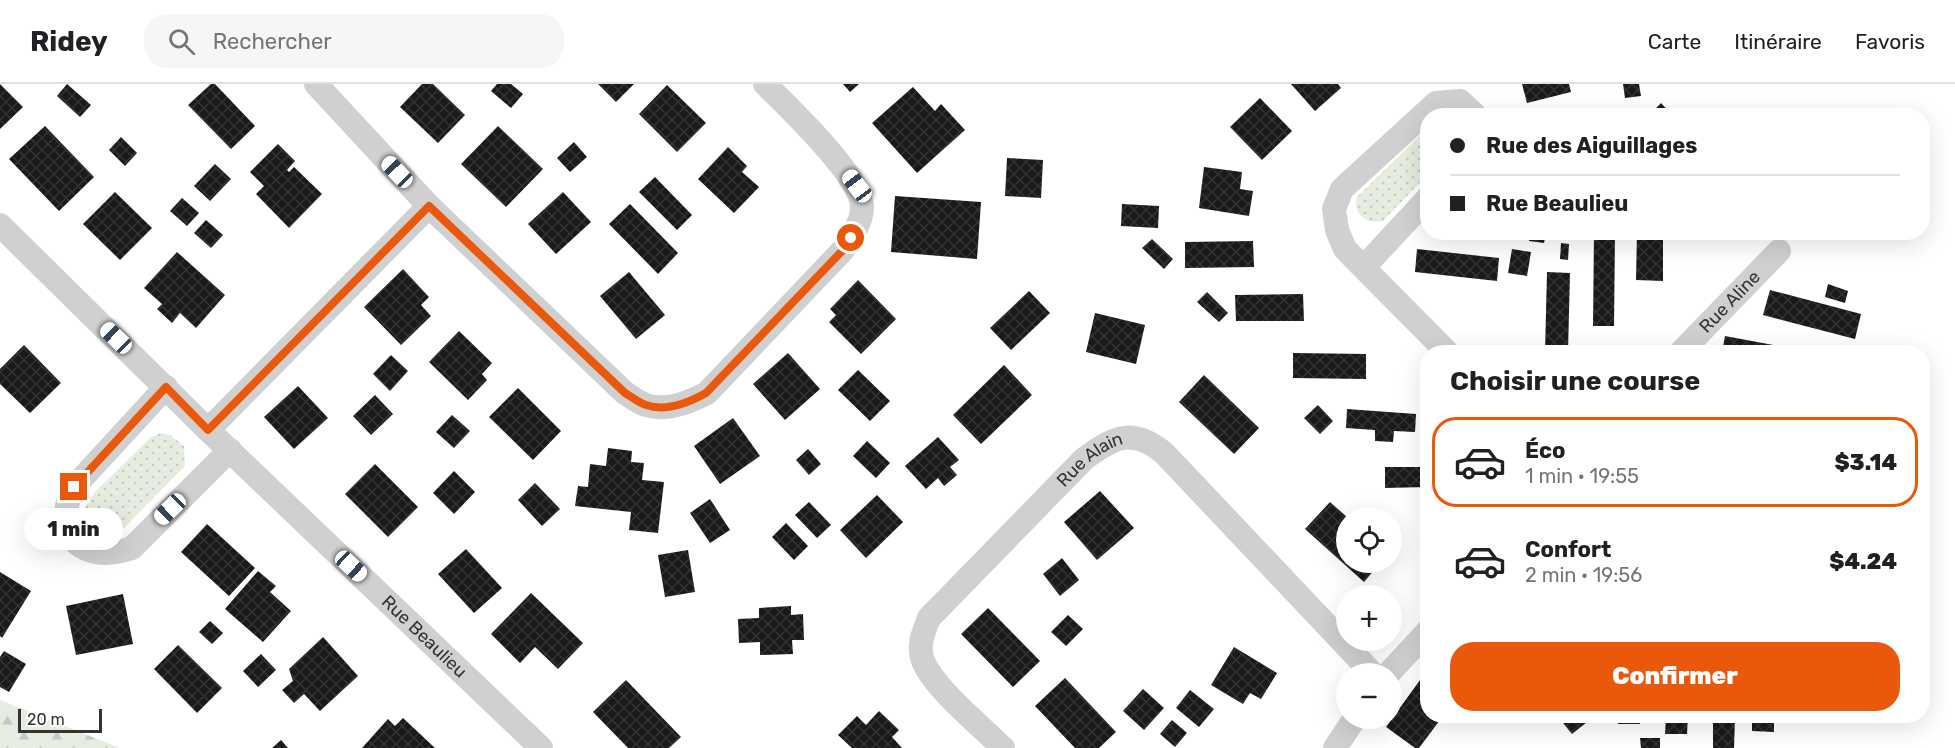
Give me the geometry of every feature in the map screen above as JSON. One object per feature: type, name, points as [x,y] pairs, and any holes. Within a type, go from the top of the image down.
[{"type":"street","points":[[316,84],[429,206],[625,393],[646,406],[667,407],[690,402],[706,393],[843,250],[858,226],[863,207],[857,186],[839,162],[765,84]]},
{"type":"street","points":[[1431,108],[1436,103],[1460,101],[1467,108]]},
{"type":"street","points":[[1420,118],[1342,189],[1334,209],[1337,230],[1345,249],[1440,345]]},
{"type":"street","points":[[208,430],[429,206]]},
{"type":"street","points":[[1364,267],[1420,207]]},
{"type":"street","name":"Rue Beaulieu","points":[[0,225],[208,430],[541,748]]},
{"type":"street","name":"Rue Aline","points":[[1688,345],[1779,251]]},
{"type":"street","points":[[166,387],[74,487],[66,503],[63,519],[70,534],[81,547],[97,554],[114,554],[132,548],[230,450]]},
{"type":"street","name":"Rue Alain","points":[[1003,748],[932,677],[922,657],[921,636],[929,618],[1084,459],[1106,442],[1127,436],[1150,441],[1164,453],[1363,663]]},
{"type":"street","points":[[1398,663],[1420,640]]},
{"type":"street","points":[[1335,748],[1348,729]]},
{"type":"green space","points":[[1420,136],[1420,182],[1383,221],[1371,221],[1362,217],[1357,208],[1357,197]]},
{"type":"green space","points":[[160,433],[170,435],[184,446],[185,466],[119,533],[106,537],[93,532],[84,520],[86,505],[95,492],[150,438]]},
{"type":"green space","points":[[0,700],[120,748],[0,748]]},
{"type":"building","points":[[0,84],[23,107],[0,129]]},
{"type":"building","points":[[67,84],[91,105],[80,117],[57,96]]},
{"type":"building","points":[[211,84],[215,84],[255,126],[231,149],[188,105]]},
{"type":"building","points":[[422,84],[433,84],[465,115],[438,143],[400,107]]},
{"type":"building","points":[[497,84],[511,84],[523,94],[511,108],[491,91]]},
{"type":"building","points":[[598,84],[634,84],[616,102]]},
{"type":"building","points":[[843,84],[859,84],[850,92]]},
{"type":"building","points":[[1291,84],[1338,84],[1341,88],[1315,111]]},
{"type":"building","points":[[1522,84],[1569,84],[1571,92],[1527,103]]},
{"type":"building","points":[[1623,84],[1639,84],[1641,96],[1625,98]]},
{"type":"building","points":[[667,85],[706,123],[677,152],[639,114]]},
{"type":"building","points":[[913,87],[935,111],[941,104],[965,130],[917,173],[872,123]]},
{"type":"building","points":[[1260,98],[1292,131],[1262,160],[1230,127]]},
{"type":"building","points":[[1661,103],[1666,108],[1656,108]]},
{"type":"building","points":[[45,126],[94,177],[59,211],[9,159]]},
{"type":"building","points":[[498,126],[543,169],[506,207],[461,164]]},
{"type":"building","points":[[121,137],[137,153],[125,166],[109,150]]},
{"type":"building","points":[[574,142],[587,157],[570,172],[557,158]]},
{"type":"building","points":[[278,144],[295,161],[287,170],[289,172],[294,167],[322,194],[289,228],[256,194],[264,186],[250,172]]},
{"type":"building","points":[[728,147],[747,166],[742,172],[759,187],[734,213],[698,179]]},
{"type":"building","points":[[1007,158],[1043,160],[1041,198],[1005,196]]},
{"type":"building","points":[[215,164],[231,179],[210,201],[194,186]]},
{"type":"building","points":[[1204,167],[1242,172],[1240,189],[1253,191],[1249,216],[1199,208]]},
{"type":"building","points":[[655,177],[692,215],[677,230],[639,192]]},
{"type":"building","points":[[115,192],[152,228],[120,260],[83,224]]},
{"type":"building","points":[[563,192],[591,222],[556,254],[528,224]]},
{"type":"building","points":[[895,196],[981,202],[977,259],[891,252]]},
{"type":"building","points":[[182,198],[199,213],[187,226],[170,211]]},
{"type":"building","points":[[630,204],[678,253],[658,274],[609,224]]},
{"type":"building","points":[[1122,204],[1159,206],[1158,228],[1121,226]]},
{"type":"building","points":[[206,220],[223,235],[211,248],[194,233]]},
{"type":"building","points":[[1152,239],[1173,259],[1164,269],[1142,248]]},
{"type":"building","points":[[1529,240],[1545,240],[1544,243]]},
{"type":"building","points":[[1594,240],[1615,240],[1614,326],[1593,326]]},
{"type":"building","points":[[1637,240],[1663,240],[1663,281],[1636,280]]},
{"type":"building","points":[[1253,241],[1254,267],[1185,268],[1185,242]]},
{"type":"building","points":[[1561,243],[1569,244],[1568,260],[1560,259]]},
{"type":"building","points":[[1417,249],[1499,258],[1497,281],[1415,272]]},
{"type":"building","points":[[1512,249],[1531,252],[1527,276],[1508,273]]},
{"type":"building","points":[[177,252],[225,295],[196,328],[180,313],[172,323],[157,309],[162,304],[144,288]]},
{"type":"building","points":[[403,269],[429,297],[421,305],[431,316],[401,345],[364,307]]},
{"type":"building","points":[[629,272],[665,315],[636,339],[600,296]]},
{"type":"building","points":[[1547,272],[1570,273],[1568,345],[1545,345]]},
{"type":"building","points":[[858,280],[896,319],[861,354],[829,322],[836,315],[830,309]]},
{"type":"building","points":[[1828,284],[1848,291],[1845,303],[1825,297]]},
{"type":"building","points":[[1770,290],[1861,314],[1855,339],[1763,315]]},
{"type":"building","points":[[1029,291],[1050,313],[1011,350],[990,328]]},
{"type":"building","points":[[1207,292],[1228,313],[1219,322],[1197,302]]},
{"type":"building","points":[[1303,294],[1304,321],[1236,321],[1235,295]]},
{"type":"building","points":[[1095,313],[1145,325],[1136,364],[1086,352]]},
{"type":"building","points":[[459,331],[492,363],[482,374],[487,380],[468,400],[429,362]]},
{"type":"building","points":[[1725,336],[1774,345],[1723,345]]},
{"type":"building","points":[[24,345],[61,383],[30,413],[0,384],[0,369]]},
{"type":"building","points":[[788,353],[820,389],[785,420],[753,384]]},
{"type":"building","points":[[1293,353],[1366,354],[1366,379],[1293,378]]},
{"type":"building","points":[[391,355],[408,371],[390,391],[373,374]]},
{"type":"building","points":[[1004,365],[1032,395],[981,444],[953,415]]},
{"type":"building","points":[[858,370],[890,401],[870,421],[838,390]]},
{"type":"building","points":[[1204,375],[1259,428],[1234,454],[1179,402]]},
{"type":"building","points":[[298,386],[328,418],[294,449],[264,417]]},
{"type":"building","points":[[518,388],[561,431],[533,460],[489,417]]},
{"type":"building","points":[[375,395],[393,414],[371,435],[353,416]]},
{"type":"building","points":[[1318,405],[1333,421],[1320,434],[1304,418]]},
{"type":"building","points":[[1347,409],[1416,414],[1415,432],[1394,431],[1393,442],[1375,441],[1375,430],[1346,428]]},
{"type":"building","points":[[452,415],[470,431],[454,448],[436,432]]},
{"type":"building","points":[[733,418],[760,456],[720,484],[694,446]]},
{"type":"building","points":[[938,437],[959,460],[950,467],[957,475],[944,486],[938,478],[926,489],[905,466]]},
{"type":"building","points":[[867,441],[890,463],[876,478],[853,456]]},
{"type":"building","points":[[608,448],[632,451],[631,462],[644,463],[642,480],[664,482],[658,533],[629,530],[631,512],[575,506],[578,486],[588,487],[590,464],[606,466]]},
{"type":"building","points":[[808,449],[821,464],[809,475],[796,460]]},
{"type":"building","points":[[375,464],[418,507],[388,537],[345,494]]},
{"type":"building","points":[[1385,467],[1420,467],[1420,487],[1385,488]]},
{"type":"building","points":[[454,471],[475,492],[454,514],[433,493]]},
{"type":"building","points":[[535,483],[560,509],[542,526],[518,500]]},
{"type":"building","points":[[1100,491],[1134,528],[1097,560],[1064,522]]},
{"type":"building","points":[[877,495],[903,522],[866,558],[840,530]]},
{"type":"building","points":[[710,499],[730,530],[710,543],[690,513]]},
{"type":"building","points":[[809,502],[831,525],[817,538],[795,515]]},
{"type":"building","points":[[1330,502],[1336,507],[1336,557],[1305,529]]},
{"type":"building","points":[[786,523],[808,546],[794,560],[772,537]]},
{"type":"building","points":[[207,524],[255,568],[229,596],[181,552]]},
{"type":"building","points":[[466,549],[502,588],[474,613],[438,574]]},
{"type":"building","points":[[688,550],[695,592],[665,597],[658,555]]},
{"type":"building","points":[[1062,558],[1079,580],[1060,596],[1043,574]]},
{"type":"building","points":[[258,571],[276,586],[270,592],[291,611],[263,642],[225,609]]},
{"type":"building","points":[[0,572],[31,591],[2,638],[0,636]]},
{"type":"building","points":[[1354,573],[1372,573],[1364,582]]},
{"type":"building","points":[[531,593],[583,643],[558,669],[535,647],[520,663],[491,634]]},
{"type":"building","points":[[123,594],[133,644],[76,655],[66,606]]},
{"type":"building","points":[[791,606],[791,615],[803,614],[804,640],[792,640],[793,654],[760,655],[760,642],[739,643],[738,619],[759,618],[759,608]]},
{"type":"building","points":[[988,608],[1040,661],[1013,687],[961,634]]},
{"type":"building","points":[[1068,615],[1083,629],[1066,646],[1051,632]]},
{"type":"building","points":[[210,621],[223,633],[212,644],[199,632]]},
{"type":"building","points":[[323,637],[358,676],[320,711],[304,694],[294,703],[282,690],[293,681],[289,669]]},
{"type":"building","points":[[178,645],[222,688],[197,713],[154,669]]},
{"type":"building","points":[[1234,647],[1277,673],[1261,699],[1250,693],[1243,704],[1211,685]]},
{"type":"building","points":[[4,651],[26,664],[9,692],[0,687],[0,657]]},
{"type":"building","points":[[261,654],[276,670],[258,687],[243,671]]},
{"type":"building","points":[[1065,678],[1116,732],[1099,748],[1075,748],[1035,706]]},
{"type":"building","points":[[626,680],[681,737],[669,748],[628,748],[593,712]]},
{"type":"building","points":[[1420,680],[1420,723],[1438,723],[1419,748],[1415,748],[1389,729],[1402,729],[1402,705]]},
{"type":"building","points":[[1143,689],[1164,708],[1144,730],[1123,711]]},
{"type":"building","points":[[1190,690],[1214,709],[1199,727],[1176,708]]},
{"type":"building","points":[[879,711],[899,730],[892,737],[902,748],[852,748],[838,735],[857,716],[866,725]]},
{"type":"building","points":[[403,718],[435,748],[362,748],[388,719],[395,726]]},
{"type":"building","points":[[1172,720],[1187,733],[1175,747],[1160,734]]},
{"type":"building","points":[[1563,723],[1586,723],[1572,734]]},
{"type":"building","points":[[1666,723],[1688,723],[1687,734],[1665,734]]},
{"type":"building","points":[[1713,723],[1735,723],[1734,748],[1713,748]]},
{"type":"building","points":[[1752,723],[1774,723],[1774,732],[1752,731]]},
{"type":"building","points":[[1640,738],[1660,738],[1660,748],[1641,748]]},
{"type":"building","points":[[281,740],[288,748],[272,748]]},
{"type":"route","points":[[74,487],[166,387],[208,430],[429,206],[625,393],[646,406],[667,407],[690,402],[706,393],[843,250],[851,238]]}]
